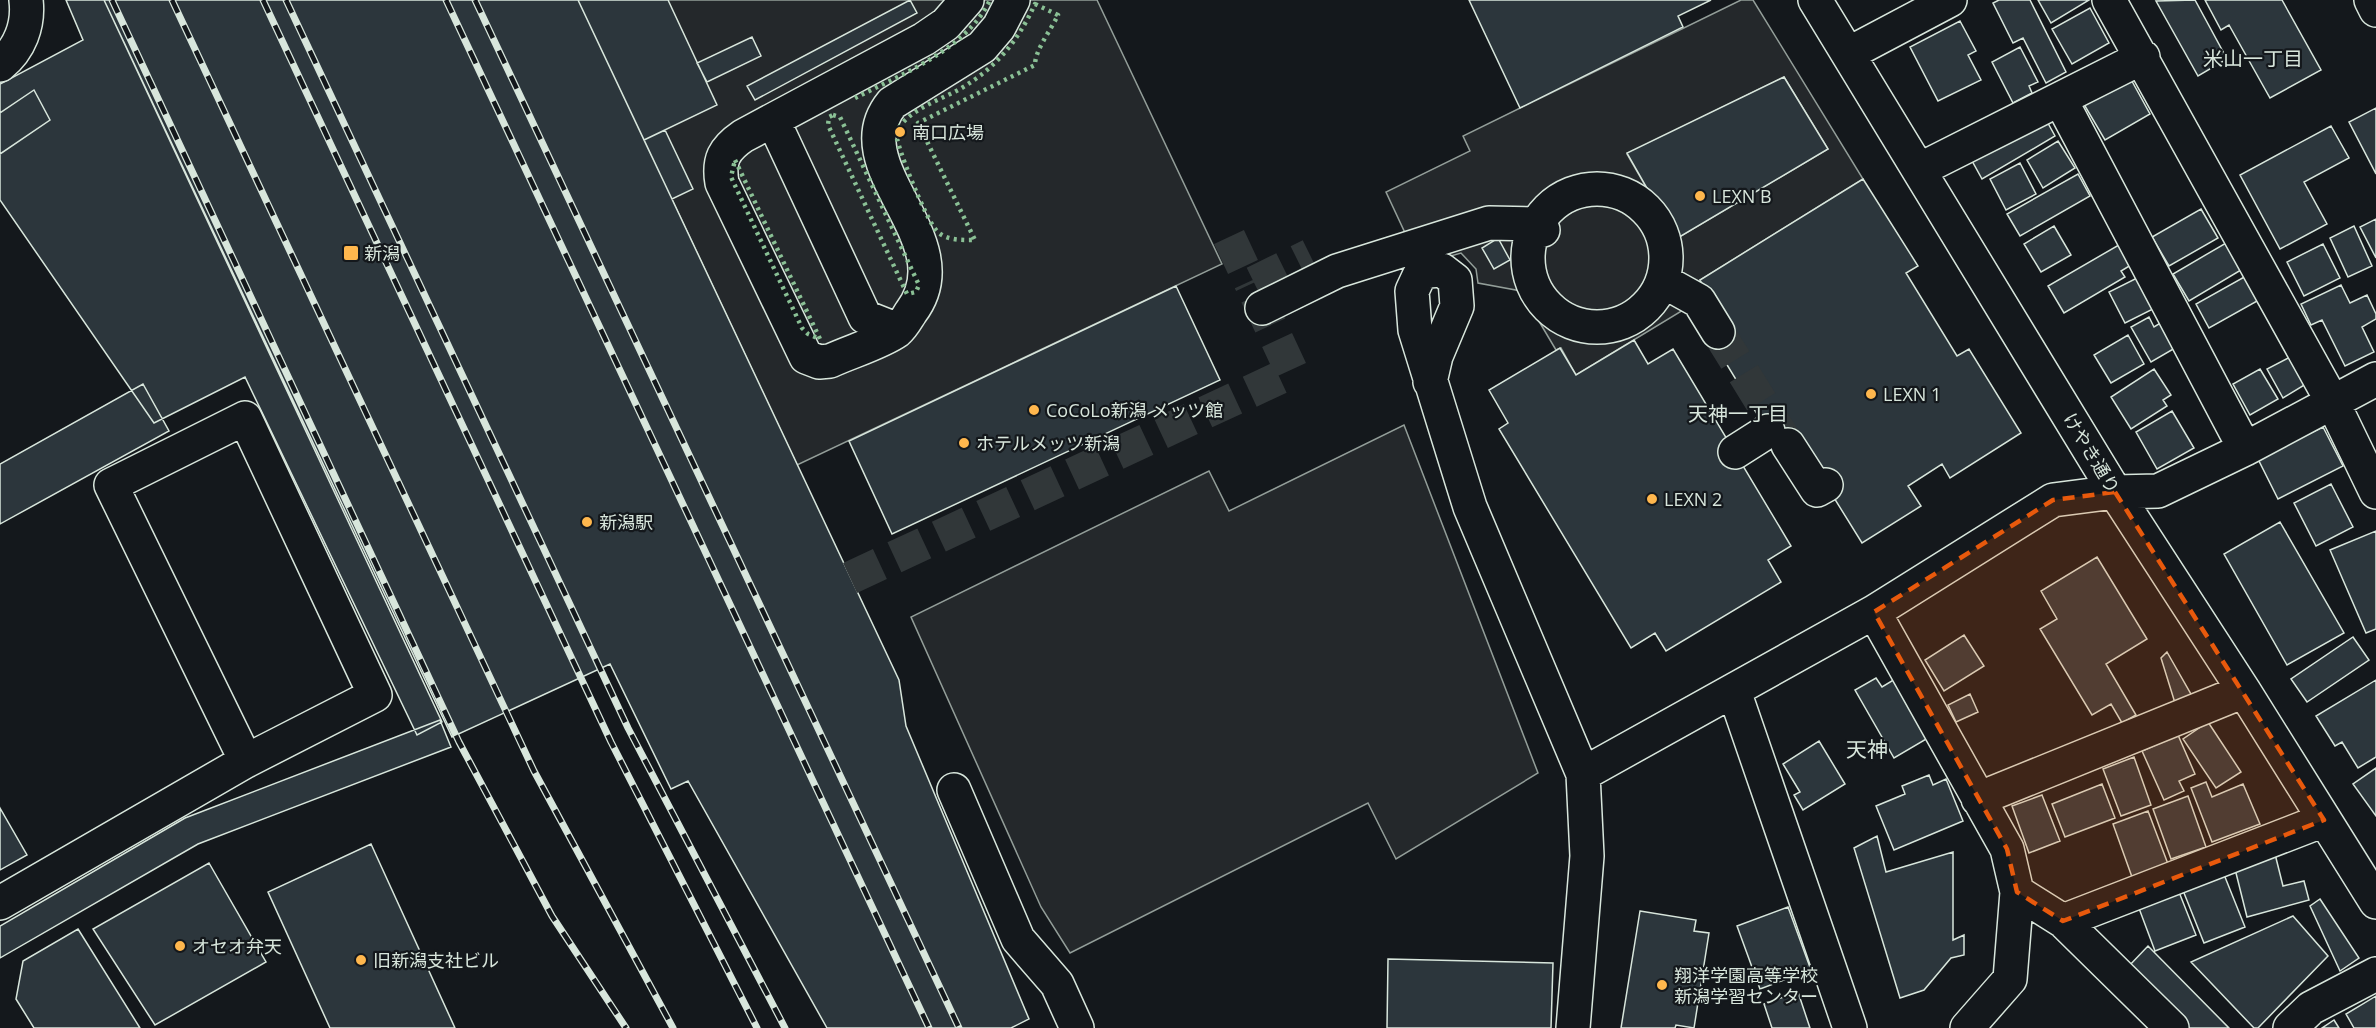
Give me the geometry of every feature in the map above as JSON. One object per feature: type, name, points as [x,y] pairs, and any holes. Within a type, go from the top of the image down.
[{"type":"street","points":[[0,65],[10,57],[22,38],[27,15],[26,0]]},
{"type":"street","points":[[967,0],[946,24],[924,39],[772,120],[730,145],[719,166],[722,183],[806,357],[819,362],[830,361],[898,330],[920,299],[925,283],[921,243],[882,159],[878,129],[882,115],[892,103],[982,47],[999,27],[1013,0]]},
{"type":"street","name":"けやき通り","points":[[1815,0],[2115,492],[2244,691],[2376,902]]},
{"type":"street","points":[[1848,54],[1950,0]]},
{"type":"street","points":[[2109,0],[2143,57],[2332,401],[2376,492]]},
{"type":"street","points":[[2371,0],[2376,10]]},
{"type":"street","points":[[1919,170],[2143,57]]},
{"type":"street","points":[[2060,99],[2245,449]]},
{"type":"street","points":[[772,120],[866,317],[898,330]]},
{"type":"street","points":[[1589,189],[1610,190],[1628,196],[1644,207],[1657,223],[1664,241],[1666,261],[1663,281],[1654,298],[1641,313],[1623,323],[1605,328],[1584,327],[1566,321],[1550,310],[1537,294],[1530,276],[1527,256],[1531,236],[1540,227],[1553,204],[1570,194],[1589,189]]},
{"type":"street","points":[[1262,308],[1337,271],[1489,223],[1540,227]]},
{"type":"street","points":[[1663,281],[1699,301],[1718,332]]},
{"type":"street","points":[[1583,774],[1874,612],[2053,500],[2115,492],[2157,492],[2245,449],[2376,379]]},
{"type":"street","points":[[1430,382],[1470,507],[1583,774],[1587,856],[1573,1028]]},
{"type":"street","points":[[0,903],[246,761],[375,695],[245,418],[111,485],[246,761]]},
{"type":"street","points":[[1735,452],[1778,438],[1817,490],[1826,484]]},
{"type":"street","points":[[1874,612],[2007,849],[2017,892],[2010,979],[1967,1028]]},
{"type":"street","points":[[1734,691],[1850,1028]]},
{"type":"street","points":[[1978,798],[2244,691]]},
{"type":"street","points":[[954,790],[1018,939],[1057,984],[1077,1028]]},
{"type":"street","points":[[2063,921],[2324,820]]},
{"type":"street","points":[[2017,892],[2063,921],[2172,1028]]},
{"type":"street","points":[[2290,1028],[2311,1008],[2376,974]]},
{"type":"highlighted area","points":[[2115,492],[2324,820],[2063,921],[2017,892],[2007,849],[1874,612],[2053,500]]},
{"type":"shaded area","name":"南口広場","points":[[578,0],[1097,0],[1222,264],[797,465]]},
{"type":"shaded area","points":[[1741,0],[1753,0],[1863,179],[1700,280],[1708,295],[1576,375],[1561,348],[1556,350],[1521,291],[1478,283],[1476,269],[1461,253],[1420,265],[1386,192],[1470,151],[1463,136]],"holes":[[[1784,77],[1828,149],[1676,239],[1627,154]]]},
{"type":"shaded area","points":[[1404,425],[1538,773],[1396,859],[1368,803],[1070,953],[1041,907],[911,617],[1209,471],[1229,511]]},
{"type":"building","points":[[66,0],[104,0],[442,722],[417,735],[245,377],[154,423],[0,200],[0,84],[83,40]]},
{"type":"building","name":"新潟駅","points":[[104,0],[578,0],[899,680],[906,726],[1029,1019],[1011,1028],[827,1028],[688,781],[671,789],[610,664],[452,737]]},
{"type":"building","points":[[578,0],[668,0],[717,105],[644,140]]},
{"type":"building","points":[[910,0],[917,13],[755,100],[747,86]]},
{"type":"building","points":[[1469,0],[1711,0],[1678,16],[1683,27],[1520,108]]},
{"type":"building","points":[[1999,0],[2030,0],[2066,72],[2046,83],[2023,38],[2013,43],[1993,3]]},
{"type":"building","points":[[2038,0],[2089,0],[2051,23]]},
{"type":"building","points":[[2195,0],[2227,59],[2198,76],[2156,1]]},
{"type":"building","points":[[2205,0],[2282,0],[2321,70],[2270,98],[2229,25],[2221,30]]},
{"type":"building","points":[[2090,8],[2109,43],[2072,64],[2052,29]]},
{"type":"building","points":[[1960,21],[1976,51],[1968,55],[1981,80],[1938,101],[1910,47]]},
{"type":"building","points":[[752,37],[761,56],[707,82],[697,63]]},
{"type":"building","points":[[2020,47],[2038,82],[2029,86],[2032,93],[2013,103],[1992,62]]},
{"type":"building","points":[[2128,74],[2150,114],[2105,140],[2082,101]]},
{"type":"building","name":"LEXN B","points":[[1784,77],[1828,149],[1676,239],[1627,153]]},
{"type":"building","points":[[34,90],[50,120],[0,154],[0,113]]},
{"type":"building","points":[[2376,108],[2376,174],[2349,122]]},
{"type":"building","points":[[2044,116],[2055,136],[1982,179],[1971,159]]},
{"type":"building","points":[[2331,126],[2349,158],[2304,182],[2327,224],[2280,249],[2240,175]]},
{"type":"building","points":[[665,130],[693,189],[672,199],[644,140]]},
{"type":"building","points":[[2058,141],[2075,168],[2043,188],[2027,160]]},
{"type":"building","points":[[2020,163],[2036,194],[2006,210],[1990,179]]},
{"type":"building","points":[[2078,174],[2090,196],[2020,236],[2007,214]]},
{"type":"building","name":"LEXN 1","points":[[1863,179],[1918,266],[1906,273],[1957,356],[1969,349],[2021,433],[1950,478],[1942,464],[1908,486],[1921,506],[1862,543],[1797,438],[1779,450],[1710,337],[1726,327],[1700,280]]},
{"type":"building","points":[[2201,209],[2218,238],[2169,266],[2152,237]]},
{"type":"building","points":[[2376,219],[2376,258],[2360,227]]},
{"type":"building","points":[[2054,226],[2071,255],[2041,272],[2024,244]]},
{"type":"building","points":[[2354,226],[2372,266],[2348,277],[2330,238]]},
{"type":"building","points":[[1498,238],[1510,260],[1494,269],[1482,248]]},
{"type":"building","points":[[2124,242],[2136,262],[2121,271],[2125,277],[2064,313],[2048,286]]},
{"type":"building","points":[[2226,243],[2241,270],[2189,301],[2173,274]]},
{"type":"building","points":[[2323,244],[2340,278],[2304,296],[2287,262]]},
{"type":"building","points":[[2141,276],[2157,307],[2125,323],[2109,292]]},
{"type":"building","points":[[2246,276],[2259,300],[2209,328],[2196,304]]},
{"type":"building","points":[[2341,285],[2350,303],[2367,295],[2376,314],[2376,319],[2362,327],[2374,352],[2345,366],[2322,320],[2311,325],[2301,304]]},
{"type":"building","name":"CoCoLo新潟 メッツ館","points":[[1176,286],[1220,380],[892,534],[849,441]]},
{"type":"building","points":[[2149,317],[2154,327],[2167,319],[2182,344],[2151,362],[2131,327]]},
{"type":"building","points":[[2128,335],[2144,364],[2111,383],[2094,355]]},
{"type":"building","name":"LEXN 2","points":[[1634,340],[1648,364],[1673,349],[1791,546],[1768,560],[1781,582],[1666,651],[1655,633],[1631,648],[1499,429],[1508,423],[1489,390],[1560,348],[1576,375]]},
{"type":"building","points":[[2290,357],[2306,384],[2283,398],[2267,369]]},
{"type":"building","points":[[2154,369],[2171,395],[2163,400],[2167,406],[2131,429],[2111,397]]},
{"type":"building","points":[[2260,369],[2278,399],[2250,415],[2233,384]]},
{"type":"building","points":[[143,384],[169,431],[0,524],[0,464]]},
{"type":"building","points":[[2172,411],[2194,448],[2157,469],[2136,432]]},
{"type":"building","points":[[2323,427],[2343,466],[2278,499],[2258,459]]},
{"type":"building","points":[[2331,484],[2353,527],[2316,546],[2294,503]]},
{"type":"building","points":[[2280,522],[2344,633],[2287,665],[2224,554]]},
{"type":"building","points":[[2376,531],[2376,629],[2366,633],[2330,550]]},
{"type":"building","points":[[2097,557],[2147,639],[2106,664],[2136,715],[2122,723],[2111,704],[2092,715],[2040,629],[2057,619],[2041,591]]},
{"type":"building","points":[[1964,635],[1984,666],[1944,691],[1925,660]]},
{"type":"building","points":[[2353,637],[2369,660],[2307,702],[2291,679]]},
{"type":"building","points":[[2167,652],[2192,696],[2175,703],[2161,658]]},
{"type":"building","points":[[1876,678],[1882,687],[1895,679],[1928,738],[1894,758],[1855,690]]},
{"type":"building","points":[[2376,680],[2376,757],[2358,768],[2342,742],[2335,746],[2316,716]]},
{"type":"building","points":[[1970,694],[1978,712],[1956,722],[1948,705]]},
{"type":"building","points":[[440,720],[451,747],[198,844],[0,958],[0,926],[185,818]]},
{"type":"building","points":[[2208,722],[2241,772],[2216,788],[2183,739]]},
{"type":"building","points":[[2178,735],[2195,774],[2179,781],[2184,791],[2164,800],[2142,751]]},
{"type":"building","points":[[1819,741],[1845,784],[1803,810],[1794,795],[1800,792],[1783,764]]},
{"type":"building","points":[[2134,757],[2151,805],[2121,816],[2103,769]]},
{"type":"building","points":[[2376,768],[2376,816],[2353,784]]},
{"type":"building","points":[[1929,775],[1933,785],[1946,779],[1963,821],[1894,850],[1876,806],[1905,794],[1902,786]]},
{"type":"building","points":[[2206,782],[2212,797],[2243,784],[2260,824],[2212,842],[2191,788]]},
{"type":"building","points":[[2102,784],[2115,818],[2065,837],[2052,804]]},
{"type":"building","points":[[2042,795],[2060,841],[2029,853],[2012,806]]},
{"type":"building","points":[[2188,796],[2206,847],[2171,859],[2153,809]]},
{"type":"building","points":[[0,808],[27,855],[0,870]]},
{"type":"building","points":[[2148,811],[2168,864],[2132,877],[2113,824]]},
{"type":"building","points":[[1877,836],[1886,872],[1953,852],[1953,940],[1964,935],[1964,955],[1951,958],[1924,990],[1900,998],[1854,848]]},
{"type":"building","name":"旧新潟支社ビル","points":[[371,844],[455,1028],[330,1028],[268,892]]},
{"type":"building","points":[[2274,850],[2283,886],[2304,881],[2309,900],[2247,917],[2233,861]]},
{"type":"building","name":"オセオ弁天","points":[[209,863],[266,962],[155,1025],[93,929]]},
{"type":"building","points":[[2223,872],[2245,927],[2204,943],[2182,888]]},
{"type":"building","points":[[2177,887],[2196,935],[2155,951],[2137,903]]},
{"type":"building","points":[[2320,899],[2359,958],[2340,971],[2310,906]]},
{"type":"building","points":[[1788,907],[1811,970],[1760,989],[1737,926]]},
{"type":"building","points":[[1640,911],[1696,920],[1694,931],[1709,933],[1694,1028],[1676,1025],[1675,1028],[1621,1028]]},
{"type":"building","points":[[2293,916],[2328,956],[2258,1028],[2254,1028],[2191,962]]},
{"type":"building","points":[[78,929],[140,1028],[34,1028],[16,999],[23,961]]},
{"type":"building","points":[[2148,946],[2229,1028],[2187,1028],[2127,968]]},
{"type":"building","points":[[1388,959],[1553,963],[1551,1028],[1387,1028]]},
{"type":"building","points":[[1798,992],[1810,1028],[1772,1028],[1764,1004]]},
{"type":"building","points":[[2376,996],[2376,1028],[2354,1028],[2346,1014]]},
{"type":"building","points":[[2334,1020],[2339,1028],[2322,1028]]},
{"type":"tunnel","points":[[1229,237],[1251,284]]},
{"type":"tunnel","points":[[850,578],[1292,372],[1251,284],[1310,255]]},
{"type":"tunnel","points":[[1718,332],[1788,445]]},
{"type":"railway","points":[[112,0],[459,742],[552,916],[626,1028]]},
{"type":"railway","points":[[172,0],[534,771],[673,1028]]},
{"type":"railway","points":[[263,0],[611,742],[757,1028]]},
{"type":"railway","points":[[286,0],[628,728],[785,1028]]},
{"type":"railway","points":[[446,0],[929,1028]]},
{"type":"railway","points":[[475,0],[959,1028]]},
{"type":"hedge","points":[[855,98],[912,70],[949,47],[979,18],[990,0]]},
{"type":"hedge","points":[[1035,4],[1058,15],[1040,47],[1035,65],[918,123],[975,240],[944,236],[931,223],[919,198],[901,152],[896,132],[916,111],[960,89],[995,63],[1013,42],[1035,4]]},
{"type":"hedge","points":[[833,115],[840,117],[919,285],[916,292],[907,294],[828,125],[829,117],[833,115]]},
{"type":"hedge","points":[[735,160],[820,339],[808,334],[802,328],[731,177],[735,160]]},
{"type":"place","name":"南口広場","points":[[900,132]]},
{"type":"place","name":"LEXN B","points":[[1700,196]]},
{"type":"place","name":"新潟","points":[[351,253]]},
{"type":"place","name":"LEXN 1","points":[[1871,394]]},
{"type":"place","name":"CoCoLo新潟 メッツ館","points":[[1034,410]]},
{"type":"place","name":"ホテルメッツ新潟","points":[[964,443]]},
{"type":"place","name":"LEXN 2","points":[[1652,499]]},
{"type":"place","name":"新潟駅","points":[[587,522]]},
{"type":"place","name":"オセオ弁天","points":[[180,946]]},
{"type":"place","name":"旧新潟支社ビル","points":[[361,960]]},
{"type":"place","name":"翔洋学園高等学校 新潟学習センター","points":[[1662,985]]},
{"type":"district","name":"米山一丁目","points":[[2253,58]]},
{"type":"district","name":"天神一丁目","points":[[1738,413]]},
{"type":"district","name":"天神","points":[[1867,749]]}]
